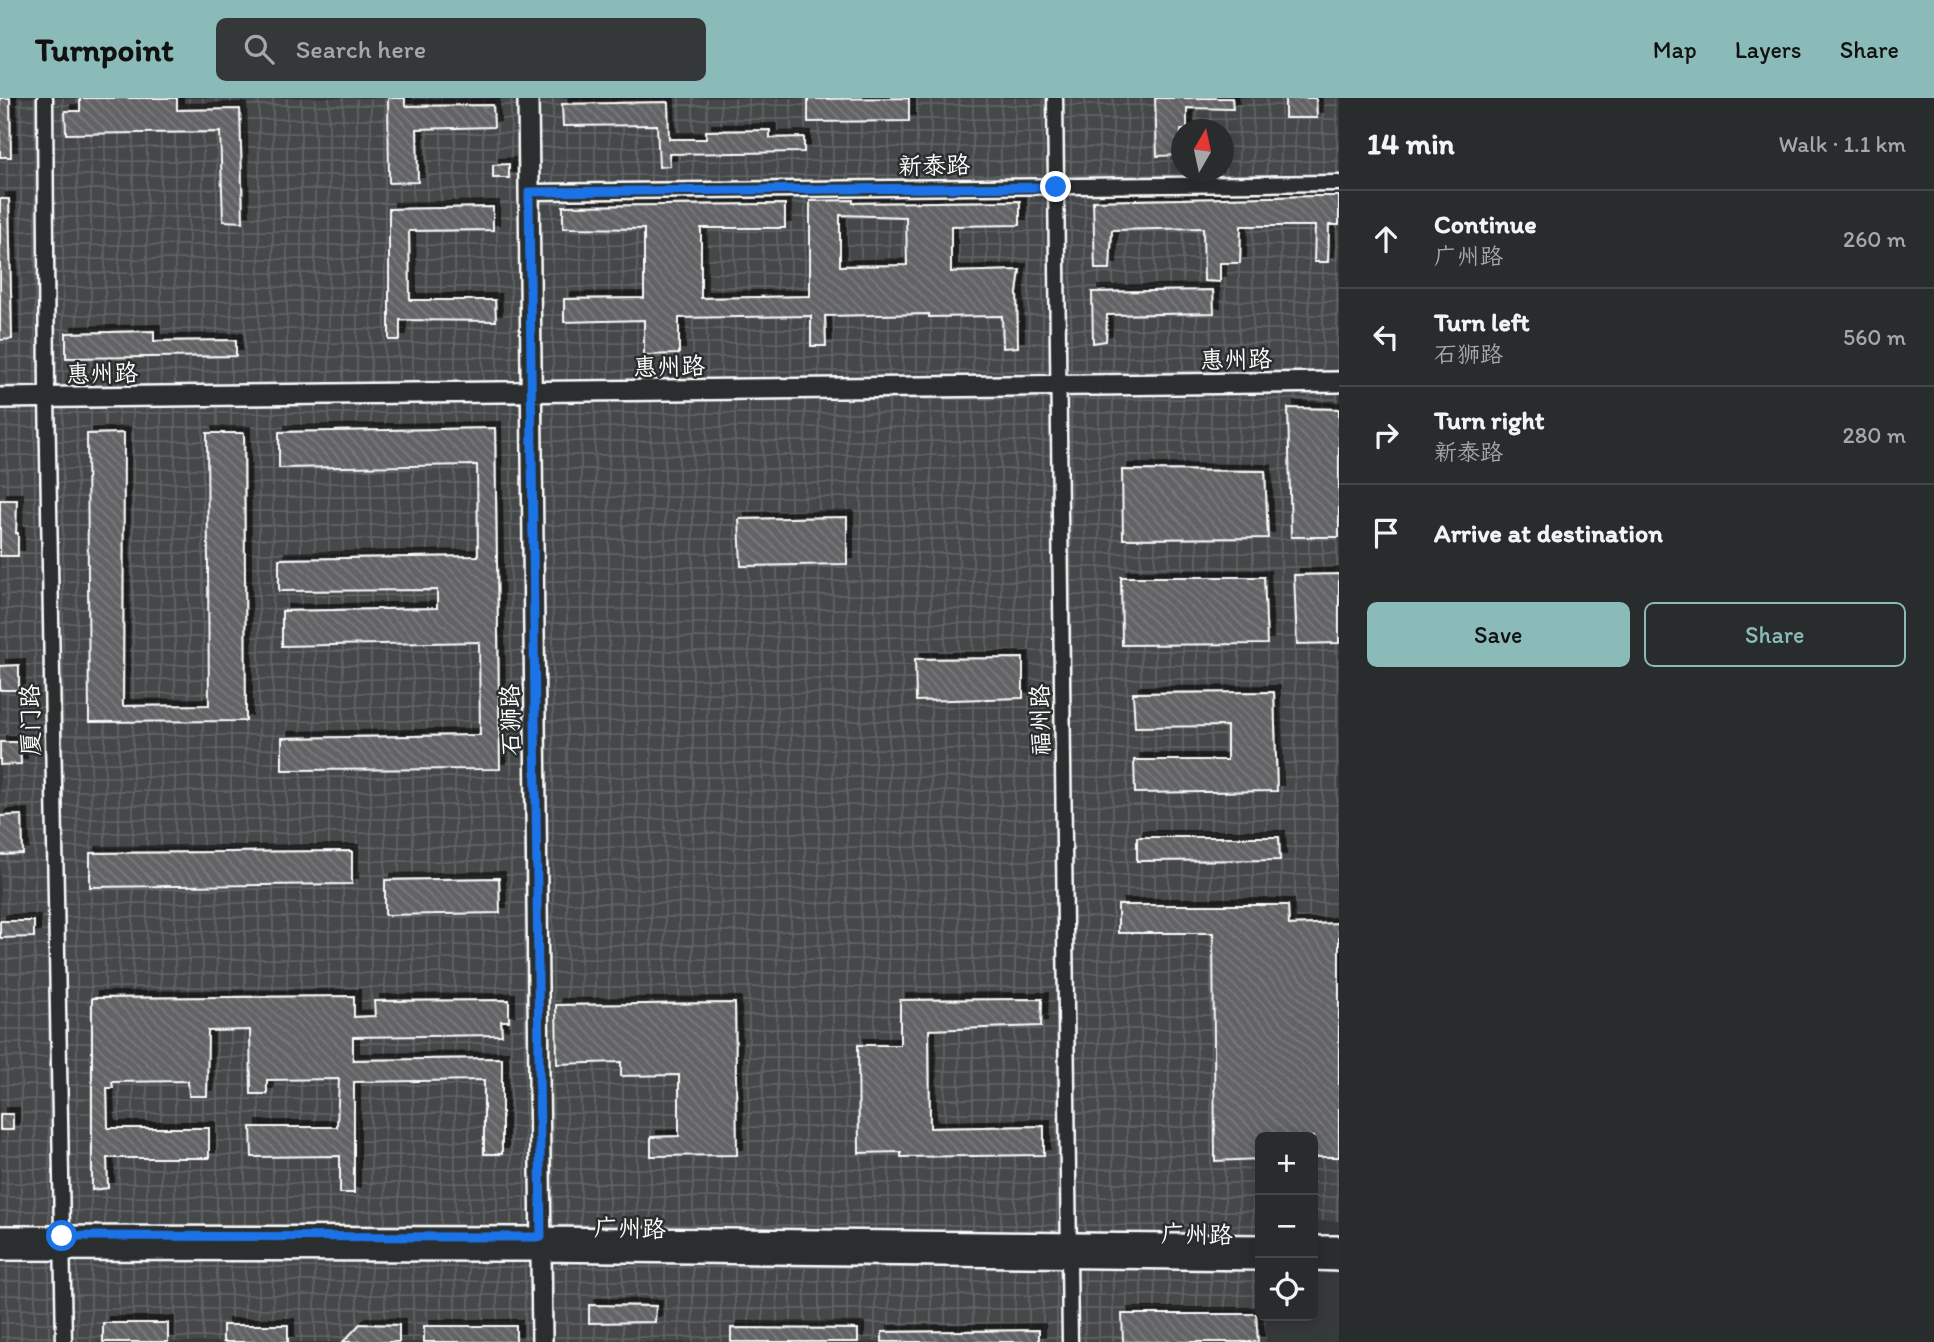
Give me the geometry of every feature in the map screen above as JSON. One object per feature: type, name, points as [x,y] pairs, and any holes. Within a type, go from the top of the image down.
[{"type":"street","name":"厦门路","points":[[45,98],[47,411],[64,1342]]},
{"type":"street","name":"石狮路","points":[[528,98],[542,1342]]},
{"type":"street","name":"福州路","points":[[1055,98],[1070,1342]]},
{"type":"street","name":"新泰路","points":[[529,192],[1339,183]]},
{"type":"street","name":"惠州路","points":[[0,398],[1339,382]]},
{"type":"street","name":"广州路","points":[[0,1236],[62,1243],[541,1244],[1069,1250],[1255,1245]]},
{"type":"street","name":"广州路","points":[[0,1250],[62,1243]]},
{"type":"street","points":[[1318,1246],[1339,1246]]},
{"type":"street","name":"广州路","points":[[1069,1250],[1255,1260]]},
{"type":"street","points":[[1318,1260],[1339,1261]]},
{"type":"shaded area","points":[[0,98],[1339,98],[1339,1221],[1318,1221],[1318,1132],[1255,1132],[1255,1321],[1265,1321],[1266,1342],[0,1342]]},
{"type":"building","points":[[0,98],[10,98],[11,157],[0,157]]},
{"type":"building","points":[[80,98],[177,98],[177,110],[240,109],[243,222],[223,221],[220,132],[66,134],[65,111],[80,111]]},
{"type":"building","points":[[388,98],[405,98],[405,106],[493,105],[494,127],[417,129],[418,182],[389,183]]},
{"type":"building","points":[[909,98],[909,121],[808,122],[808,99]]},
{"type":"building","points":[[1155,98],[1232,98],[1233,109],[1187,108],[1187,119],[1171,119],[1171,155],[1157,156]]},
{"type":"building","points":[[1285,98],[1316,98],[1317,118],[1285,118]]},
{"type":"building","points":[[668,102],[669,139],[706,139],[706,131],[770,130],[770,138],[804,137],[804,152],[669,154],[670,166],[659,167],[657,125],[563,126],[562,104]]},
{"type":"building","points":[[509,164],[509,178],[493,178],[493,165]]},
{"type":"building","points":[[1339,196],[1339,225],[1329,225],[1328,262],[1314,262],[1315,226],[1241,226],[1240,263],[1220,263],[1220,282],[1204,281],[1203,228],[1112,230],[1110,269],[1095,269],[1093,201]]},
{"type":"building","points":[[0,199],[9,199],[12,339],[0,340]]},
{"type":"building","points":[[810,201],[1020,201],[1020,225],[951,226],[951,272],[1020,270],[1017,293],[1018,347],[1003,348],[1002,316],[825,316],[826,346],[811,346],[811,316],[679,318],[679,354],[644,355],[644,320],[564,322],[564,299],[644,298],[644,229],[563,228],[563,206],[785,204],[785,228],[701,228],[701,298],[810,296]],"holes":[[[840,215],[906,217],[907,265],[840,266]]]},
{"type":"building","points":[[493,207],[493,230],[409,231],[410,300],[495,300],[496,321],[400,320],[400,340],[389,340],[389,209]]},
{"type":"building","points":[[1213,290],[1214,313],[1107,315],[1106,341],[1093,343],[1092,292]]},
{"type":"building","points":[[154,331],[154,341],[236,340],[236,356],[66,358],[66,333]]},
{"type":"building","points":[[1288,408],[1339,409],[1339,537],[1291,537]]},
{"type":"building","points":[[495,428],[500,769],[282,770],[282,738],[480,735],[479,642],[282,646],[282,611],[437,608],[437,590],[279,591],[279,559],[478,556],[477,465],[279,468],[279,432]]},
{"type":"building","points":[[124,433],[123,706],[209,705],[207,433],[244,433],[246,721],[89,722],[87,434]]},
{"type":"building","points":[[1122,470],[1265,471],[1268,538],[1123,539]]},
{"type":"building","points":[[0,500],[17,500],[18,556],[0,556]]},
{"type":"building","points":[[847,517],[847,564],[741,566],[739,519]]},
{"type":"building","points":[[1339,574],[1339,643],[1297,644],[1294,575]]},
{"type":"building","points":[[1121,577],[1264,577],[1267,644],[1122,645]]},
{"type":"building","points":[[1023,658],[1023,698],[916,701],[915,659]]},
{"type":"building","points":[[19,665],[19,690],[0,690],[0,666]]},
{"type":"building","points":[[1274,692],[1277,791],[1135,793],[1134,760],[1227,760],[1227,726],[1135,727],[1133,693]]},
{"type":"building","points":[[0,742],[20,742],[21,764],[0,765]]},
{"type":"building","points":[[22,815],[23,854],[0,855],[0,816]]},
{"type":"building","points":[[1137,837],[1279,837],[1280,860],[1137,861]]},
{"type":"building","points":[[352,851],[352,884],[90,887],[90,853]]},
{"type":"building","points":[[499,878],[500,913],[385,915],[385,880]]},
{"type":"building","points":[[1118,905],[1288,905],[1289,925],[1339,923],[1339,1157],[1318,1157],[1318,1132],[1255,1132],[1255,1159],[1215,1161],[1213,933],[1118,933]]},
{"type":"building","points":[[0,921],[34,921],[34,937],[0,938]]},
{"type":"building","points":[[354,996],[354,1017],[375,1016],[374,1001],[509,1000],[509,1021],[501,1021],[502,1035],[353,1037],[353,1060],[502,1058],[502,1154],[484,1154],[484,1080],[354,1082],[354,1193],[340,1193],[340,1156],[252,1157],[251,1127],[337,1127],[339,1079],[267,1080],[267,1094],[251,1094],[250,1030],[208,1031],[207,1096],[189,1096],[188,1081],[112,1082],[113,1088],[107,1088],[108,1128],[209,1128],[209,1158],[107,1158],[108,1188],[92,1190],[92,998]]},
{"type":"building","points":[[1042,999],[1041,1026],[929,1030],[930,1128],[1044,1126],[1044,1155],[901,1157],[901,1152],[859,1153],[858,1045],[900,1045],[900,1000]]},
{"type":"building","points":[[735,1003],[737,1155],[651,1156],[651,1137],[679,1136],[679,1075],[621,1076],[621,1062],[557,1064],[556,1005]]},
{"type":"building","points":[[0,1114],[13,1114],[13,1130],[0,1130]]},
{"type":"building","points":[[589,1305],[656,1306],[655,1322],[589,1323]]},
{"type":"building","points":[[1122,1314],[1255,1314],[1256,1321],[1258,1342],[1123,1342]]},
{"type":"building","points":[[103,1323],[168,1323],[168,1342],[103,1342]]},
{"type":"building","points":[[360,1324],[399,1325],[399,1342],[343,1342]]},
{"type":"building","points":[[223,1325],[288,1325],[288,1342],[223,1342]]},
{"type":"building","points":[[424,1326],[516,1326],[516,1342],[424,1342]]},
{"type":"building","points":[[731,1328],[858,1329],[858,1342],[731,1342]]},
{"type":"building","points":[[1039,1330],[1039,1342],[882,1342],[882,1332]]},
{"type":"route","points":[[62,1236],[541,1237],[529,192],[1056,187]]}]
